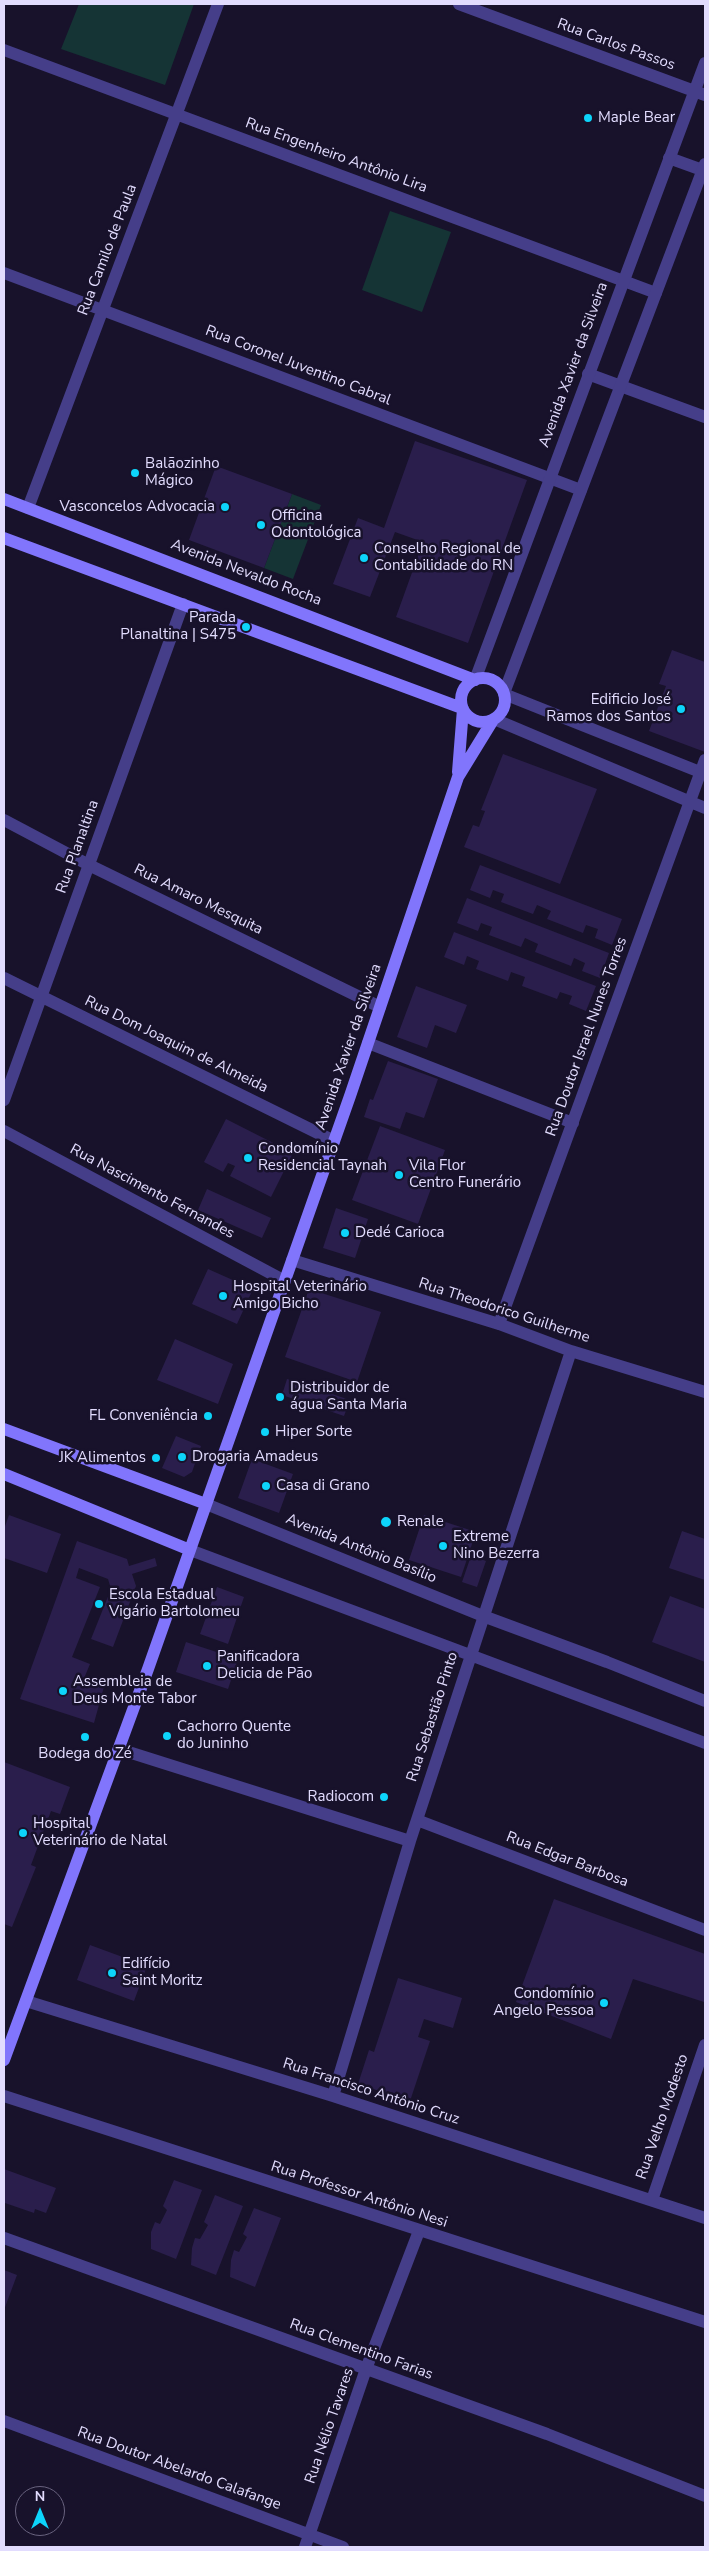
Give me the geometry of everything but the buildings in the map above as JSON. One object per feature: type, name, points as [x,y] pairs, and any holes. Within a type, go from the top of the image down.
[{"type":"main road","name":"Avenida Nevaldo Rocha","points":[[4,499],[475,680]]},
{"type":"main road","points":[[4,538],[463,708],[472,719],[479,722],[493,720],[502,711],[504,693],[493,680],[475,680],[463,691],[463,708]]},
{"type":"main road","name":"Avenida Xavier da Silveira","points":[[458,777],[463,708]]},
{"type":"main road","name":"Avenida Xavier da Silveira","points":[[4,2060],[190,1550],[368,1043],[458,777],[493,720]]},
{"type":"main road","name":"Avenida Antônio Basílio","points":[[4,1431],[206,1504]]},
{"type":"main road","points":[[4,1474],[190,1550]]},
{"type":"street","name":"Rua Camilo de Paula","points":[[28,508],[218,4]]},
{"type":"street","name":"Rua Carlos Passos","points":[[459,4],[700,93]]},
{"type":"street","name":"Rua Engenheiro Antônio Lira","points":[[4,50],[656,293]]},
{"type":"street","name":"Avenida Xavier da Silveira","points":[[475,680],[622,280],[669,158],[700,93],[705,63]]},
{"type":"street","points":[[669,158],[704,168],[504,693],[704,769]]},
{"type":"street","name":"Rua Coronel Juventino Cabral","points":[[4,273],[581,490]]},
{"type":"street","points":[[588,374],[705,417]]},
{"type":"street","name":"Rua Planaltina","points":[[4,1100],[183,604]]},
{"type":"street","points":[[493,720],[705,808]]},
{"type":"street","name":"Rua Doutor Israel Nunes Torres","points":[[499,1324],[690,802],[704,769]]},
{"type":"street","name":"Rua Amaro Mesquita","points":[[4,820],[89,865],[380,1007]]},
{"type":"street","name":"Rua Dom Joaquim de Almeida","points":[[4,978],[334,1141]]},
{"type":"street","points":[[368,1043],[573,1123]]},
{"type":"street","name":"Rua Nascimento Fernandes","points":[[4,1132],[285,1281]]},
{"type":"street","name":"Rua Theodorico Guilherme","points":[[292,1260],[499,1324],[570,1351],[705,1392]]},
{"type":"street","name":"Rua Sebastião Pinto","points":[[333,2096],[410,1841],[570,1351]]},
{"type":"street","name":"Avenida Antônio Basílio","points":[[206,1504],[483,1616],[705,1701]]},
{"type":"street","points":[[190,1550],[471,1654],[705,1744]]},
{"type":"street","points":[[119,1749],[410,1841]]},
{"type":"street","name":"Rua Edgar Barbosa","points":[[417,1820],[705,1930]]},
{"type":"street","name":"Rua Francisco Antônio Cruz","points":[[26,2001],[333,2096],[705,2218]]},
{"type":"street","name":"Rua Velho Modesto","points":[[652,2200],[705,2045]]},
{"type":"street","name":"Rua Professor Antônio Nesi","points":[[4,2096],[705,2322]]},
{"type":"street","name":"Rua Nélio Tavares","points":[[305,2547],[366,2370],[418,2231]]},
{"type":"street","name":"Rua Clementino Farias","points":[[4,2238],[547,2434],[705,2496]]},
{"type":"street","name":"Rua Doutor Abelardo Calafange","points":[[4,2421],[343,2547]]},
{"type":"green space","points":[[79,4],[194,4],[165,85],[61,49]]},
{"type":"green space","points":[[390,211],[451,232],[422,312],[362,290]]},
{"type":"green space","points":[[292,494],[321,505],[293,579],[264,568]]},
{"type":"place","name":"Maple Bear","points":[[588,118]]},
{"type":"place","name":"Balãozinho Mágico","points":[[135,473]]},
{"type":"place","name":"Vasconcelos Advocacia","points":[[225,507]]},
{"type":"place","name":"Officina Odontológica","points":[[261,525]]},
{"type":"place","name":"Conselho Regional de Contabilidade do RN","points":[[364,558]]},
{"type":"place","name":"Parada Planaltina | S475","points":[[246,627]]},
{"type":"place","name":"Edificio José Ramos dos Santos","points":[[681,709]]},
{"type":"place","name":"Condomínio Residencial Taynah","points":[[248,1158]]},
{"type":"place","name":"Vila Flor Centro Funerário","points":[[399,1175]]},
{"type":"place","name":"Dedé Carioca","points":[[345,1233]]},
{"type":"place","name":"Hospital Veterinário Amigo Bicho","points":[[223,1296]]},
{"type":"place","name":"Distribuidor de água Santa Maria","points":[[280,1397]]},
{"type":"place","name":"FL Conveniência","points":[[208,1416]]},
{"type":"place","name":"Hiper Sorte","points":[[265,1432]]},
{"type":"place","name":"Drogaria Amadeus","points":[[182,1457]]},
{"type":"place","name":"JK Alimentos","points":[[156,1458]]},
{"type":"place","name":"Casa di Grano","points":[[266,1486]]},
{"type":"place","name":"Renale","points":[[386,1522]]},
{"type":"place","name":"Extreme Nino Bezerra","points":[[443,1546]]},
{"type":"place","name":"Escola Estadual Vigário Bartolomeu","points":[[99,1604]]},
{"type":"place","name":"Panificadora Delicia de Pão","points":[[207,1666]]},
{"type":"place","name":"Assembleia de Deus Monte Tabor","points":[[63,1691]]},
{"type":"place","name":"Cachorro Quente do Juninho","points":[[167,1736]]},
{"type":"place","name":"Bodega do Zé","points":[[85,1737]]},
{"type":"place","name":"Radiocom","points":[[384,1797]]},
{"type":"place","name":"Hospital Veterinário de Natal","points":[[23,1833]]},
{"type":"place","name":"Edifício Saint Moritz","points":[[112,1973]]},
{"type":"place","name":"Condomínio Angelo Pessoa","points":[[604,2003]]}]
